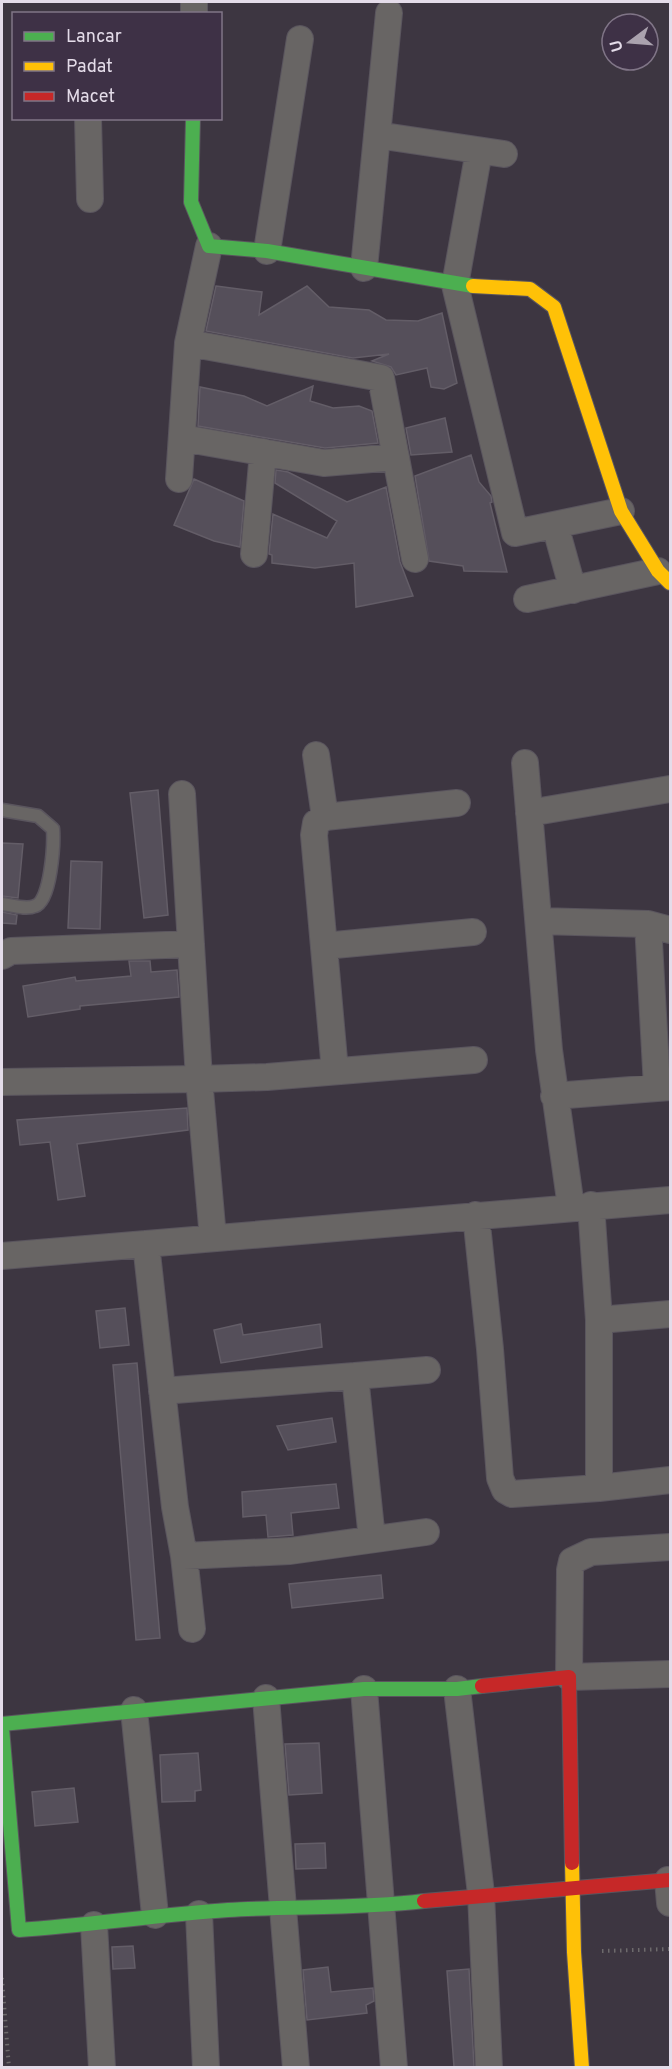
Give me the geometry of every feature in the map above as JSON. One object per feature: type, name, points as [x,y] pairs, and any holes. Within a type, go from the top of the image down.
[{"type":"street","points":[[364,268],[389,13]]},
{"type":"street","points":[[267,251],[300,39]]},
{"type":"street","points":[[88,120],[90,199]]},
{"type":"street","points":[[179,479],[188,343],[210,246],[191,202],[193,120]]},
{"type":"street","points":[[377,135],[504,154]]},
{"type":"street","points":[[479,150],[455,285],[515,533],[621,511]]},
{"type":"street","points":[[210,246],[267,251],[455,285],[530,289],[554,307],[621,511],[664,577],[527,599]]},
{"type":"street","points":[[188,343],[381,378],[415,559]]},
{"type":"street","points":[[182,438],[324,463],[396,457]]},
{"type":"street","points":[[254,554],[263,452]]},
{"type":"street","points":[[555,525],[573,590]]},
{"type":"street","points":[[316,755],[325,817]]},
{"type":"street","points":[[525,763],[555,1096],[581,1206],[598,1320],[599,1488]]},
{"type":"street","points":[[530,813],[670,789]]},
{"type":"street","points":[[182,794],[199,1079],[213,1238]]},
{"type":"street","points":[[335,1071],[314,835],[316,823],[325,817],[457,803]]},
{"type":"street","points":[[540,921],[659,927],[664,1087],[555,1096]]},
{"type":"street","points":[[324,945],[472,932]]},
{"type":"street","points":[[2,956],[10,951],[191,944]]},
{"type":"street","points":[[2,1082],[199,1079],[474,1060]]},
{"type":"street","points":[[2,1256],[670,1200]]},
{"type":"street","points":[[476,1215],[500,1478],[505,1490],[512,1494],[670,1480]]},
{"type":"street","points":[[146,1244],[192,1629]]},
{"type":"street","points":[[598,1320],[670,1314]]},
{"type":"street","points":[[162,1391],[427,1370]]},
{"type":"street","points":[[356,1376],[372,1539]]},
{"type":"street","points":[[184,1556],[290,1551],[426,1532]]},
{"type":"street","points":[[582,2067],[572,1889],[570,1570],[572,1561],[591,1552],[670,1547]]},
{"type":"street","points":[[670,1674],[569,1677],[457,1689],[364,1689],[134,1710],[2,1726],[19,1930],[94,1925],[155,1915],[283,1907],[381,1906],[481,1894],[572,1889],[670,1888]]},
{"type":"street","points":[[364,1689],[394,2067]]},
{"type":"street","points":[[457,1689],[481,1894],[489,2067]]},
{"type":"street","points":[[266,1698],[296,2067]]},
{"type":"street","points":[[134,1710],[155,1915]]},
{"type":"street","points":[[199,1914],[206,2067]]},
{"type":"street","points":[[94,1925],[102,2067]]},
{"type":"lane","points":[[2,810],[38,816],[53,829],[54,839],[46,894],[41,903],[34,907],[2,904]]},
{"type":"path","points":[[574,1952],[670,1949]]},
{"type":"path","points":[[2,1978],[9,2067]]},
{"type":"building","points":[[216,286],[262,292],[259,315],[307,286],[329,307],[369,310],[386,320],[418,321],[442,313],[457,383],[444,389],[431,387],[427,368],[396,375],[391,367],[372,361],[389,354],[353,358],[206,331]]},
{"type":"building","points":[[313,386],[310,401],[333,408],[359,406],[372,411],[378,443],[325,448],[198,426],[200,387],[244,396],[267,406]]},
{"type":"building","points":[[445,418],[452,452],[411,455],[406,428]]},
{"type":"building","points":[[471,455],[479,482],[491,496],[492,502],[490,503],[507,572],[464,571],[463,566],[429,561],[415,476]]},
{"type":"building","points":[[276,470],[288,472],[347,502],[386,487],[400,562],[413,596],[356,607],[354,563],[315,568],[272,563],[272,555],[269,554],[273,514],[327,538],[337,521],[275,483]]},
{"type":"building","points":[[194,479],[244,501],[240,547],[214,541],[174,525]]},
{"type":"building","points":[[158,790],[168,915],[144,918],[130,793]]},
{"type":"building","points":[[2,843],[23,844],[18,898],[2,896]]},
{"type":"building","points":[[71,861],[102,862],[100,929],[68,928]]},
{"type":"building","points":[[2,912],[17,915],[16,924],[2,923]]},
{"type":"building","points":[[129,961],[150,961],[151,972],[177,970],[179,997],[80,1006],[80,1009],[28,1017],[23,986],[75,977],[76,981],[131,976]]},
{"type":"building","points":[[187,1108],[188,1130],[77,1144],[85,1196],[58,1200],[50,1142],[20,1145],[17,1120]]},
{"type":"building","points":[[125,1308],[129,1345],[100,1348],[96,1311]]},
{"type":"building","points":[[241,1324],[243,1335],[320,1324],[322,1347],[221,1363],[214,1330]]},
{"type":"building","points":[[137,1363],[160,1638],[136,1640],[113,1365]]},
{"type":"building","points":[[332,1418],[336,1442],[288,1450],[277,1426]]},
{"type":"building","points":[[336,1484],[339,1508],[291,1513],[293,1535],[268,1537],[266,1515],[243,1517],[242,1492]]},
{"type":"building","points":[[381,1575],[383,1598],[292,1608],[289,1584]]},
{"type":"building","points":[[319,1743],[322,1793],[289,1795],[285,1744]]},
{"type":"building","points":[[198,1753],[201,1790],[195,1791],[195,1801],[162,1802],[160,1755]]},
{"type":"building","points":[[74,1788],[78,1822],[35,1826],[32,1792]]},
{"type":"building","points":[[325,1843],[326,1868],[296,1869],[295,1844]]},
{"type":"building","points":[[133,1946],[135,1968],[113,1969],[112,1947]]},
{"type":"building","points":[[328,1967],[331,1992],[373,1988],[374,2001],[366,2005],[367,2013],[307,2020],[303,1970]]},
{"type":"building","points":[[469,1969],[474,2067],[454,2067],[447,1971]]},
{"type":"traffic: fast","points":[[193,120],[191,202],[209,246],[267,251],[473,286]]},
{"type":"traffic: fast","points":[[2,1724],[364,1689],[457,1689],[482,1686]]},
{"type":"traffic: fast","points":[[2,1728],[19,1930],[228,1910],[424,1901]]},
{"type":"traffic: slow","points":[[473,286],[530,289],[554,307],[621,511],[658,571],[670,583]]},
{"type":"traffic: slow","points":[[572,1863],[574,1952],[582,2068]]},
{"type":"traffic: jam","points":[[482,1686],[569,1677],[572,1863]]},
{"type":"traffic: jam","points":[[424,1901],[670,1880]]}]
